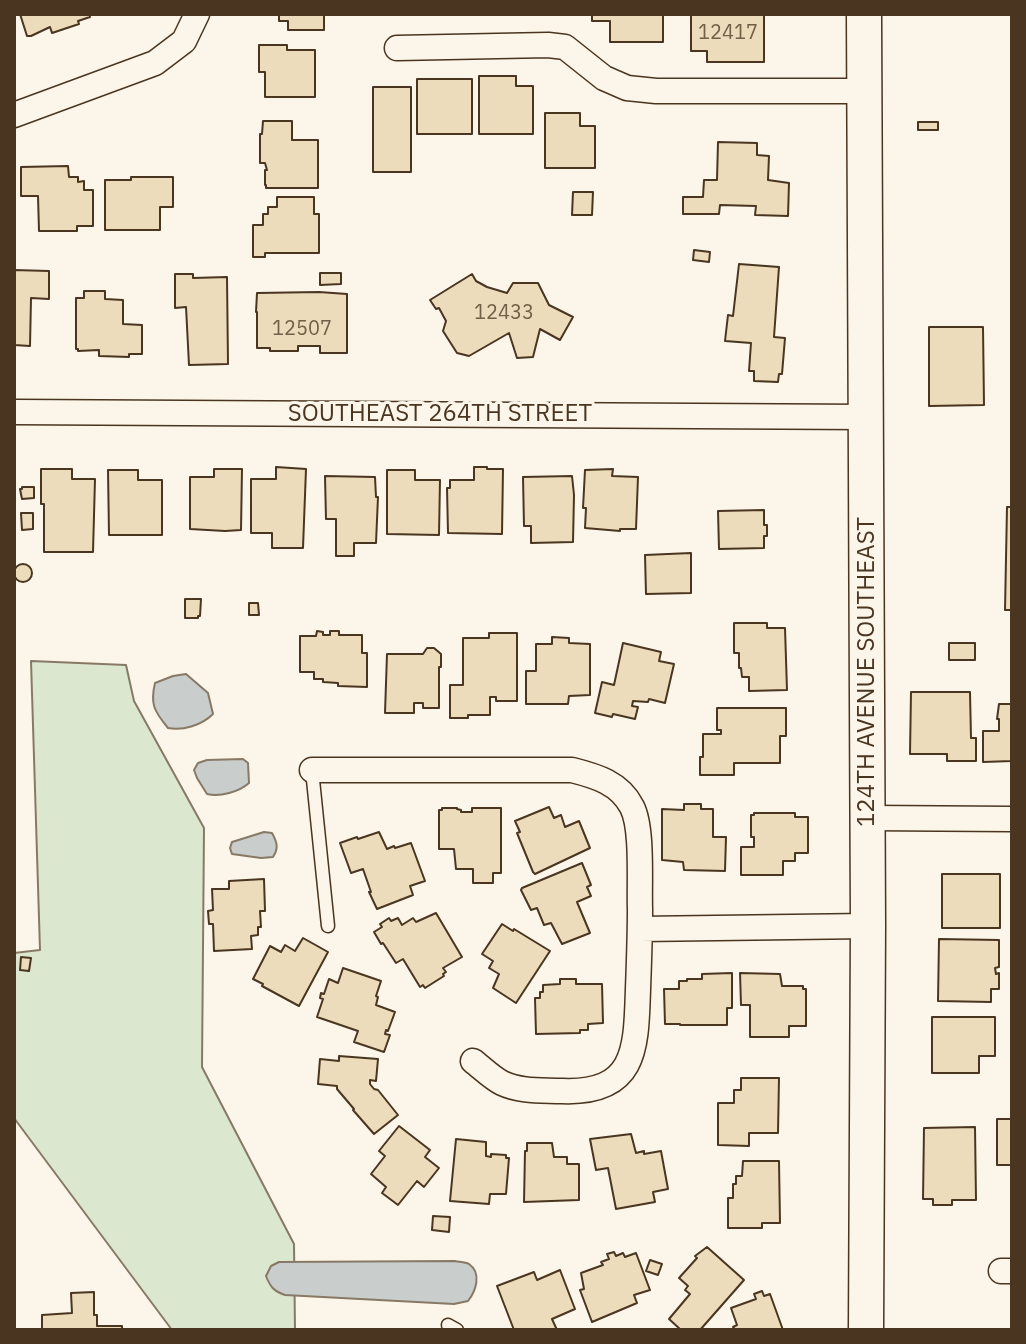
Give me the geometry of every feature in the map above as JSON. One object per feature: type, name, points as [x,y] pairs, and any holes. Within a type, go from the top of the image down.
[{"type":"street","points":[[14,115],[155,63],[184,41],[197,14]]},
{"type":"street","name":"124TH AVENUE SOUTHEAST","points":[[864,14],[868,818],[866,1330]]},
{"type":"street","points":[[397,48],[565,47],[604,78],[627,88],[656,91],[864,91]]},
{"type":"street","name":"SOUTHEAST 264TH STREET","points":[[14,412],[866,417]]},
{"type":"street","points":[[312,770],[572,770],[597,776],[616,786],[632,805],[638,823],[640,929],[637,1034],[633,1054],[622,1071],[606,1085],[581,1092],[521,1089],[501,1082],[473,1061]]},
{"type":"street","points":[[868,818],[1012,819]]},
{"type":"street","points":[[640,929],[868,926]]},
{"type":"lane","points":[[312,770],[328,926]]},
{"type":"green space","points":[[31,661],[126,665],[134,701],[204,828],[202,1067],[294,1244],[295,1330],[172,1330],[14,1118],[14,953],[40,950]]},
{"type":"shaded area","points":[[186,674],[208,693],[213,714],[192,726],[168,728],[154,707],[155,683]]},
{"type":"shaded area","points":[[243,759],[248,763],[249,783],[229,793],[207,794],[194,770],[198,763],[207,760]]},
{"type":"shaded area","points":[[264,832],[272,833],[275,839],[277,848],[273,857],[232,854],[232,842]]},
{"type":"shaded area","points":[[455,1261],[469,1264],[477,1277],[468,1301],[454,1304],[285,1295],[272,1288],[266,1276],[271,1266],[279,1262]]},
{"type":"building","points":[[20,14],[89,14],[90,17],[52,33],[50,27],[27,36]]},
{"type":"building","points":[[279,14],[324,14],[324,30],[288,30],[288,21],[279,21]]},
{"type":"building","points":[[592,14],[663,14],[663,42],[610,42],[610,21],[592,21]]},
{"type":"building","points":[[691,14],[764,14],[764,62],[707,62],[707,51],[691,51]]},
{"type":"building","points":[[259,45],[287,45],[287,50],[315,50],[315,97],[265,97],[265,72],[259,72]]},
{"type":"building","points":[[479,76],[516,76],[516,86],[533,86],[533,134],[479,134]]},
{"type":"building","points":[[417,79],[472,79],[472,134],[417,134]]},
{"type":"building","points":[[373,87],[411,87],[411,172],[373,172]]},
{"type":"building","points":[[545,113],[580,113],[580,126],[595,126],[595,168],[545,168]]},
{"type":"building","points":[[263,121],[292,121],[292,140],[318,140],[318,188],[266,188],[267,170],[265,163],[260,163]]},
{"type":"building","points":[[918,122],[938,122],[938,130],[918,130]]},
{"type":"building","points":[[718,142],[757,143],[757,155],[769,156],[768,180],[789,183],[788,216],[755,215],[756,206],[720,205],[719,214],[683,214],[683,197],[703,197],[704,180],[717,180]]},
{"type":"building","points":[[68,166],[69,177],[78,177],[78,182],[84,181],[84,190],[93,190],[93,226],[77,226],[77,231],[39,231],[38,196],[21,196],[21,167]]},
{"type":"building","points":[[131,177],[173,177],[173,207],[160,207],[160,230],[105,230],[105,180],[131,180]]},
{"type":"building","points":[[573,192],[593,192],[592,215],[572,215]]},
{"type":"building","points":[[277,197],[314,197],[314,214],[319,214],[319,253],[265,253],[265,257],[253,257],[253,225],[263,225],[263,214],[268,214],[268,207],[277,207]]},
{"type":"building","points":[[694,250],[710,252],[709,262],[693,260]]},
{"type":"building","points":[[739,264],[779,267],[774,337],[785,338],[782,374],[779,374],[778,382],[754,381],[754,371],[749,371],[751,343],[725,341],[728,315],[733,316]]},
{"type":"building","points":[[14,270],[49,271],[49,299],[31,298],[30,346],[14,345]]},
{"type":"building","points":[[320,273],[341,273],[341,284],[320,285]]},
{"type":"building","points":[[175,274],[193,274],[193,278],[227,277],[228,364],[189,365],[186,307],[175,308]]},
{"type":"building","points":[[472,274],[476,281],[487,287],[507,293],[513,283],[538,283],[549,305],[573,317],[560,340],[540,329],[533,357],[517,358],[509,333],[469,356],[457,353],[443,331],[446,321],[430,300]]},
{"type":"building","points":[[84,291],[105,291],[105,299],[123,300],[123,324],[142,325],[142,354],[99,356],[99,350],[76,349],[76,298],[84,298]]},
{"type":"building","points":[[257,293],[347,294],[347,353],[320,353],[320,346],[298,346],[298,351],[257,348]]},
{"type":"building","points":[[929,327],[983,327],[984,405],[929,406]]},
{"type":"building","points":[[276,467],[306,469],[303,548],[272,548],[272,533],[251,533],[251,479],[276,479]]},
{"type":"building","points":[[474,467],[503,469],[502,534],[448,533],[447,488],[450,488],[450,480],[474,480]]},
{"type":"building","points":[[41,469],[72,469],[72,479],[95,479],[93,552],[44,552]]},
{"type":"building","points":[[214,469],[242,469],[241,530],[190,529],[190,477],[214,477]]},
{"type":"building","points":[[613,469],[612,476],[638,477],[636,529],[585,528],[585,470]]},
{"type":"building","points":[[108,470],[138,470],[138,480],[162,480],[162,535],[109,535]]},
{"type":"building","points":[[387,470],[415,470],[415,480],[440,480],[439,535],[387,534]]},
{"type":"building","points":[[325,476],[375,477],[378,497],[376,543],[354,543],[354,556],[336,556],[336,519],[326,519]]},
{"type":"building","points":[[572,476],[573,542],[531,543],[531,526],[524,526],[523,477]]},
{"type":"building","points":[[22,487],[34,487],[34,498],[22,499]]},
{"type":"building","points":[[1007,507],[1012,507],[1012,610],[1005,610]]},
{"type":"building","points":[[764,510],[767,536],[764,536],[764,548],[719,549],[718,511]]},
{"type":"building","points":[[21,513],[33,513],[33,529],[22,530]]},
{"type":"building","points":[[691,553],[691,593],[646,594],[645,555]]},
{"type":"building","points":[[23,564],[32,573],[23,582],[14,573]]},
{"type":"building","points":[[185,599],[201,599],[198,618],[185,618]]},
{"type":"building","points":[[249,603],[258,603],[259,615],[249,615]]},
{"type":"building","points":[[734,623],[767,623],[767,628],[785,628],[787,690],[749,691],[749,677],[742,677],[739,653],[734,653]]},
{"type":"building","points":[[317,631],[323,632],[323,635],[339,631],[339,635],[362,635],[362,653],[367,653],[367,687],[338,686],[338,683],[314,679],[314,672],[300,672],[300,636],[316,636]]},
{"type":"building","points":[[489,633],[517,633],[517,701],[496,701],[496,697],[490,697],[490,715],[450,718],[450,685],[463,685],[463,638],[489,638]]},
{"type":"building","points":[[552,637],[569,638],[569,643],[590,644],[590,695],[569,696],[568,704],[526,704],[526,671],[536,671],[536,644],[552,644]]},
{"type":"building","points":[[623,643],[661,652],[659,661],[674,664],[665,703],[649,699],[648,702],[633,701],[632,706],[638,707],[635,719],[595,713],[602,682],[614,685]]},
{"type":"building","points":[[949,643],[975,643],[975,660],[949,660]]},
{"type":"building","points":[[427,648],[434,648],[441,654],[439,708],[423,708],[423,703],[414,703],[414,713],[385,713],[387,654],[423,654]]},
{"type":"building","points":[[911,692],[970,692],[971,738],[976,738],[976,761],[947,761],[947,754],[910,754]]},
{"type":"building","points":[[999,704],[1012,704],[1012,761],[983,762],[983,731],[999,731]]},
{"type":"building","points":[[717,708],[786,708],[786,736],[780,736],[780,763],[734,763],[734,775],[700,775],[703,734],[721,734],[721,730],[717,730]]},
{"type":"building","points":[[684,804],[701,804],[701,809],[713,809],[713,837],[726,837],[725,871],[684,870],[683,862],[662,860],[662,809],[684,810]]},
{"type":"building","points":[[549,807],[554,818],[561,815],[565,827],[579,821],[590,848],[535,874],[515,821]]},
{"type":"building","points":[[472,808],[501,808],[501,873],[493,873],[493,883],[473,883],[473,869],[456,869],[454,849],[439,849],[439,810],[472,812]]},
{"type":"building","points":[[795,813],[795,817],[808,817],[808,853],[795,853],[795,861],[783,861],[783,875],[741,875],[741,847],[754,847],[751,815]]},
{"type":"building","points":[[379,832],[387,849],[411,843],[425,881],[410,886],[413,895],[377,909],[363,869],[351,873],[340,843]]},
{"type":"building","points":[[582,863],[591,885],[587,887],[591,896],[577,902],[590,933],[562,944],[551,923],[544,925],[537,908],[531,910],[521,890]]},
{"type":"building","points":[[942,874],[1000,874],[1000,928],[942,928]]},
{"type":"building","points":[[264,879],[265,911],[260,911],[258,935],[251,936],[252,949],[214,951],[213,924],[209,924],[208,911],[213,910],[212,889],[229,889],[229,881]]},
{"type":"building","points":[[436,913],[462,957],[443,968],[446,972],[444,976],[425,988],[423,985],[420,987],[403,959],[396,963],[374,932],[389,918],[391,921],[398,918],[402,925],[413,918],[416,922]]},
{"type":"building","points":[[502,924],[550,951],[516,1003],[493,988],[499,974],[489,968],[493,961],[482,954]]},
{"type":"building","points":[[303,938],[328,952],[299,1006],[253,979],[270,946],[281,952],[285,945],[295,951]]},
{"type":"building","points":[[939,939],[999,940],[999,967],[995,968],[996,974],[999,973],[999,989],[991,989],[991,1002],[938,1001]]},
{"type":"building","points":[[21,957],[31,958],[29,971],[20,970]]},
{"type":"building","points":[[343,968],[381,981],[376,1005],[395,1012],[386,1030],[385,1034],[390,1035],[384,1052],[354,1042],[358,1031],[317,1017],[323,999],[320,998],[321,993],[324,994],[329,979],[338,983]]},
{"type":"building","points":[[732,973],[732,1008],[727,1008],[727,1025],[665,1024],[664,989],[679,989],[679,981],[702,979],[702,974]]},
{"type":"building","points":[[740,973],[780,974],[782,986],[803,986],[806,989],[806,1026],[789,1026],[789,1037],[750,1037],[750,1005],[741,1005]]},
{"type":"building","points":[[560,979],[576,979],[576,984],[602,984],[603,1023],[588,1024],[588,1030],[580,1030],[580,1033],[536,1034],[535,998],[540,998],[543,985],[560,984]]},
{"type":"building","points":[[932,1017],[995,1017],[995,1056],[979,1056],[979,1073],[932,1073]]},
{"type":"building","points":[[339,1056],[378,1059],[376,1081],[370,1080],[370,1084],[398,1115],[374,1134],[337,1086],[318,1084],[320,1059],[339,1061]]},
{"type":"building","points":[[741,1078],[779,1078],[778,1133],[749,1133],[749,1146],[718,1145],[718,1103],[734,1103],[734,1090],[741,1090]]},
{"type":"building","points":[[997,1119],[1012,1119],[1012,1165],[997,1165]]},
{"type":"building","points":[[399,1126],[430,1150],[425,1157],[439,1168],[424,1187],[417,1181],[398,1205],[382,1193],[386,1187],[371,1174],[385,1156],[379,1151]]},
{"type":"building","points":[[975,1127],[976,1200],[952,1200],[952,1205],[933,1205],[933,1199],[923,1199],[924,1128]]},
{"type":"building","points":[[631,1134],[636,1153],[661,1151],[668,1189],[653,1192],[655,1202],[616,1209],[608,1168],[596,1170],[590,1139]]},
{"type":"building","points":[[456,1139],[486,1142],[486,1156],[506,1155],[509,1158],[506,1194],[490,1194],[489,1204],[450,1201]]},
{"type":"building","points":[[527,1143],[552,1143],[554,1157],[567,1157],[567,1164],[579,1164],[579,1200],[524,1202]]},
{"type":"building","points":[[743,1161],[779,1161],[780,1223],[762,1223],[762,1228],[728,1228],[728,1198],[733,1198],[736,1176],[742,1176]]},
{"type":"building","points":[[433,1216],[450,1217],[449,1232],[432,1230]]},
{"type":"building","points":[[707,1247],[744,1280],[700,1330],[681,1330],[669,1319],[690,1294],[685,1290],[688,1286],[679,1278],[697,1258],[695,1256]]},
{"type":"building","points":[[614,1252],[616,1256],[623,1253],[625,1257],[636,1253],[650,1290],[634,1295],[637,1303],[592,1322],[580,1290],[584,1289],[581,1273],[603,1265],[601,1262],[609,1259],[607,1254]]},
{"type":"building","points":[[650,1260],[662,1264],[658,1275],[646,1271]]},
{"type":"building","points":[[560,1270],[575,1309],[552,1319],[557,1330],[514,1330],[497,1286],[534,1272],[537,1280]]},
{"type":"building","points":[[762,1291],[764,1296],[770,1294],[783,1330],[735,1330],[733,1327],[737,1325],[731,1308],[756,1299],[754,1294]]},
{"type":"building","points":[[94,1292],[97,1326],[122,1326],[122,1330],[42,1330],[42,1315],[72,1313],[71,1293]]}]
